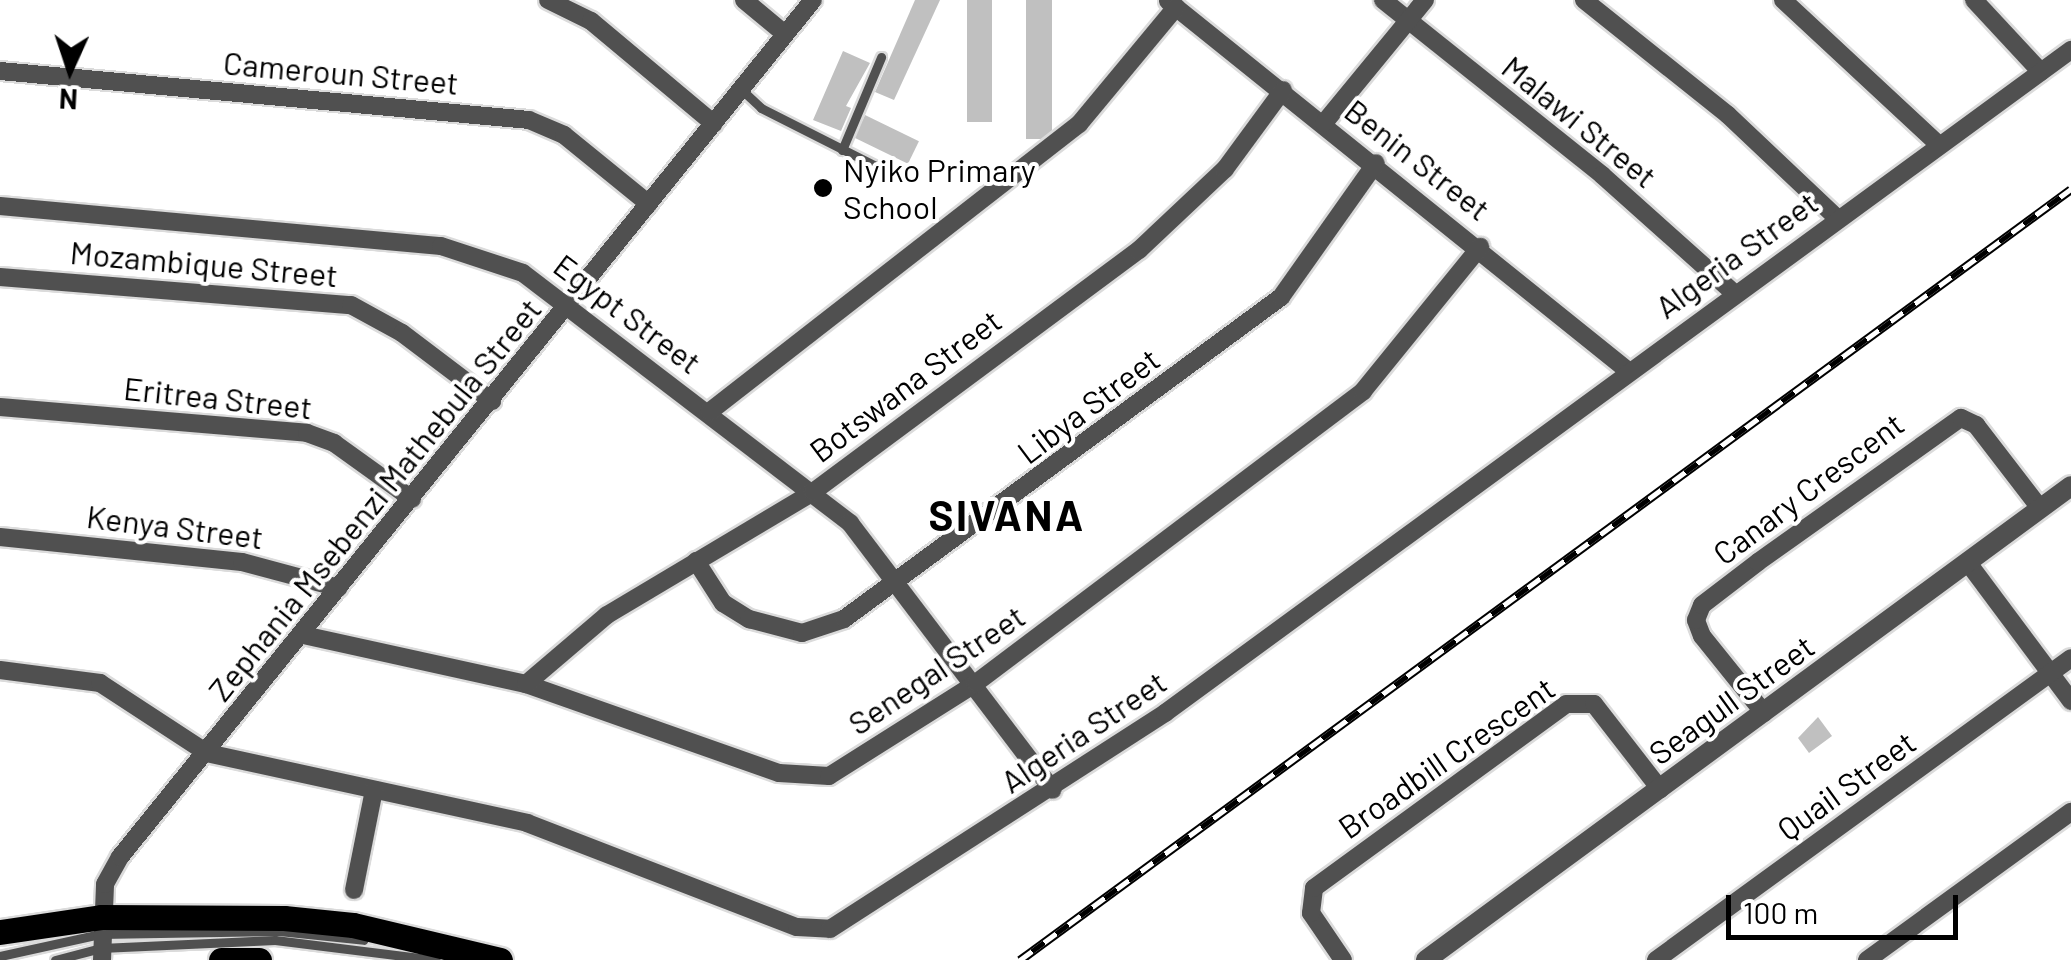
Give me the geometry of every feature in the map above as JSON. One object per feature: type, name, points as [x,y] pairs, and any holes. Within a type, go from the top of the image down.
[{"type":"main road","points":[[0,932],[101,940],[354,925],[500,960]]},
{"type":"main road","points":[[221,960],[259,960]]},
{"type":"street","points":[[548,0],[591,21],[714,124]]},
{"type":"street","points":[[744,0],[785,34]]},
{"type":"street","name":"Zephania Msebenzi Mathebula Street","points":[[101,940],[110,873],[814,0]]},
{"type":"street","name":"Malawi Street","points":[[1383,0],[1602,175],[1734,293]]},
{"type":"street","points":[[1324,123],[1425,0]]},
{"type":"street","points":[[1584,0],[1728,115],[1837,218]]},
{"type":"street","points":[[1784,0],[1939,145]]},
{"type":"street","points":[[1974,0],[2041,72]]},
{"type":"street","points":[[709,412],[1079,124],[1171,4]]},
{"type":"street","name":"Benin Street","points":[[1171,4],[1376,163],[1627,370]]},
{"type":"street","name":"Algeria Street","points":[[0,670],[100,683],[207,753],[567,835],[823,931],[1053,790],[2071,50]]},
{"type":"street","name":"Cameroun Street","points":[[0,71],[530,120],[564,136],[649,204]]},
{"type":"street","name":"Botswana Street","points":[[526,684],[607,615],[813,492],[1180,216],[1226,169],[1282,90]]},
{"type":"street","name":"Libya Street","points":[[696,561],[734,611],[791,632],[828,627],[900,580],[1291,288],[1376,163]]},
{"type":"street","name":"Egypt Street","points":[[0,206],[452,248],[500,261],[570,304],[850,523],[900,580],[1053,790]]},
{"type":"street","name":"Senegal Street","points":[[303,635],[526,684],[779,773],[810,778],[829,776],[976,684],[1364,391],[1480,247]]},
{"type":"street","name":"Mozambique Street","points":[[0,277],[351,305],[402,333],[492,402]]},
{"type":"street","name":"Eritrea Street","points":[[0,407],[307,433],[334,442],[412,498]]},
{"type":"street","name":"Canary Crescent","points":[[1764,712],[1702,636],[1696,620],[1702,605],[1774,550],[1961,418],[1976,425],[2040,508]]},
{"type":"street","name":"Seagull Street","points":[[1426,960],[2071,486]]},
{"type":"street","name":"Kenya Street","points":[[0,537],[242,562],[339,588]]},
{"type":"street","points":[[1969,564],[2071,700]]},
{"type":"street","name":"Quail Street","points":[[1656,960],[2071,658]]},
{"type":"street","name":"Broadbill Crescent","points":[[1344,960],[1311,912],[1314,888],[1566,704],[1594,704],[1660,789]]},
{"type":"street","points":[[354,890],[374,790]]},
{"type":"street","points":[[1867,960],[2071,812]]},
{"type":"lane","points":[[842,150],[881,58]]},
{"type":"lane","points":[[743,91],[842,150],[884,170]]},
{"type":"lane","points":[[0,956],[101,940],[279,931],[467,960]]},
{"type":"lane","points":[[55,960],[101,940],[275,940],[436,960]]},
{"type":"building","points":[[915,0],[940,0],[894,100],[875,92]]},
{"type":"building","points":[[967,0],[992,0],[992,122],[967,122]]},
{"type":"building","points":[[1026,0],[1052,0],[1052,139],[1026,139]]},
{"type":"building","points":[[843,51],[870,63],[846,106],[851,108],[841,131],[813,120]]},
{"type":"building","points":[[865,115],[919,141],[908,164],[854,137]]},
{"type":"building","points":[[1818,717],[1832,736],[1809,753],[1798,738]]},
{"type":"railway","points":[[1020,960],[2071,189]]},
{"type":"place","name":"Nyiko Primary School","points":[[823,188]]},
{"type":"district","name":"SIVANA","points":[[1007,514]]}]
